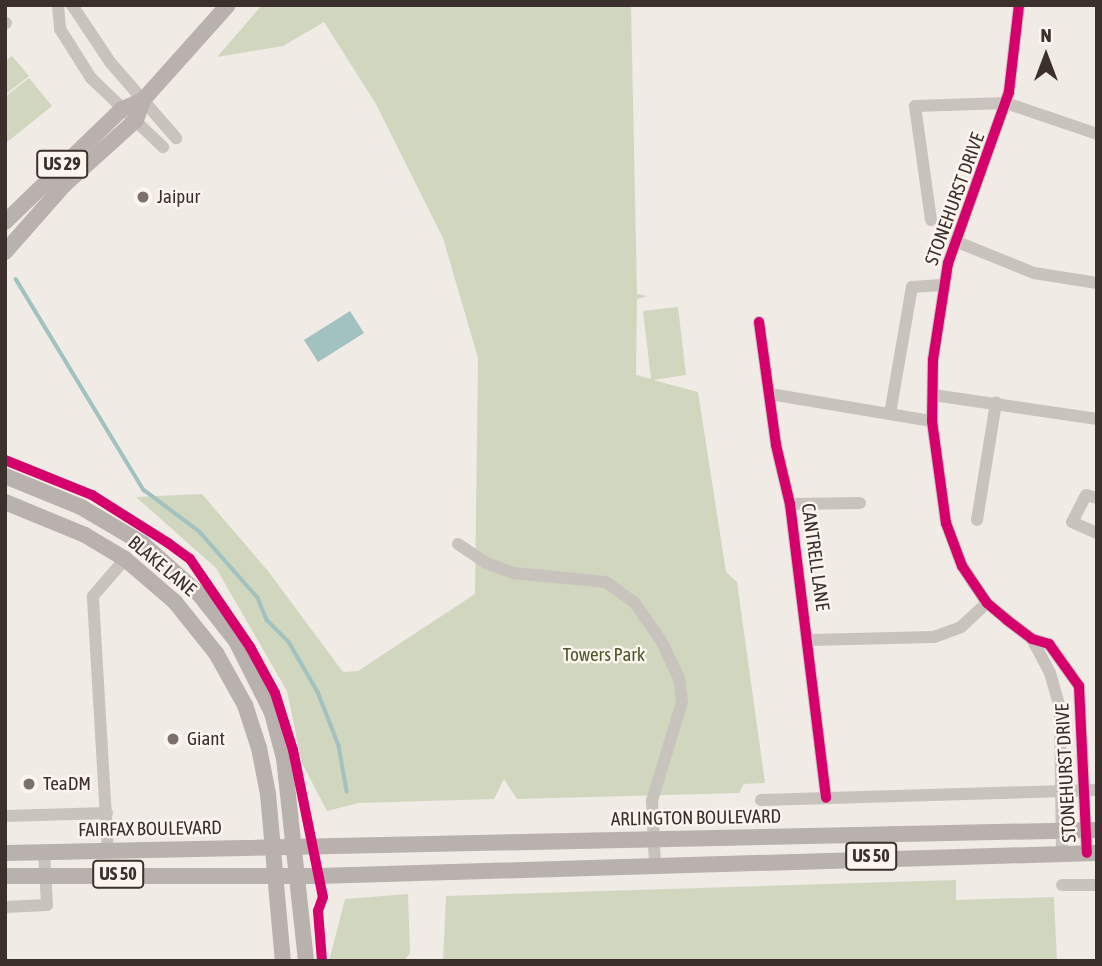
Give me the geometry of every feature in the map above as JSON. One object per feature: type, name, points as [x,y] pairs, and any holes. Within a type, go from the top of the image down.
[{"type":"main road","name":"US 29","points":[[5,252],[64,185],[136,120],[143,100],[228,5]]},
{"type":"main road","name":"US 29","points":[[5,222],[122,109],[143,100]]},
{"type":"main road","name":"BLAKE LANE","points":[[5,476],[120,528],[171,567],[218,617],[251,667],[272,713],[289,782],[306,961]]},
{"type":"main road","name":"BLAKE LANE","points":[[5,502],[85,535],[125,559],[191,619],[236,686],[259,748],[273,849],[283,961]]},
{"type":"main road","name":"ARLINGTON BOULEVARD","points":[[296,849],[1092,830]]},
{"type":"main road","name":"FAIRFAX BOULEVARD","points":[[5,853],[296,849]]},
{"type":"main road","name":"US 50","points":[[5,876],[46,874],[298,877],[1092,853]]},
{"type":"street","points":[[58,5],[60,29],[74,54],[122,109],[163,147]]},
{"type":"street","points":[[72,5],[143,100],[176,138]]},
{"type":"street","name":"STONEHURST DRIVE","points":[[1019,5],[1006,103],[955,241],[944,285],[933,360],[932,421],[952,545],[987,603],[1032,639],[1049,644],[1079,686],[1091,790],[1092,853]]},
{"type":"street","points":[[931,220],[915,106],[1006,103],[1097,134]]},
{"type":"street","points":[[955,241],[1034,273],[1097,283]]},
{"type":"street","points":[[890,414],[912,287],[944,285]]},
{"type":"street","name":"CANTRELL LANE","points":[[760,322],[809,640],[826,798]]},
{"type":"street","points":[[770,394],[932,421]]},
{"type":"street","points":[[933,395],[1097,419]]},
{"type":"street","points":[[977,520],[996,403]]},
{"type":"street","points":[[1097,498],[1086,495],[1073,522],[1097,533]]},
{"type":"street","points":[[790,504],[860,503]]},
{"type":"street","points":[[458,544],[486,563],[514,573],[587,577],[615,586],[634,602],[662,642],[679,678],[682,702],[655,785],[652,839],[655,865]]},
{"type":"street","points":[[108,851],[93,596],[125,559]]},
{"type":"street","points":[[809,640],[934,637],[961,627],[987,603]]},
{"type":"street","name":"STONEHURST DRIVE","points":[[1032,639],[1050,673],[1059,709],[1062,853]]},
{"type":"street","points":[[761,800],[1091,790]]},
{"type":"street","points":[[5,816],[107,813]]},
{"type":"street","points":[[5,907],[47,905],[44,852]]},
{"type":"street","points":[[1062,886],[1097,885]]},
{"type":"green space","name":"Towers Park","points":[[262,5],[631,5],[637,294],[648,296],[637,299],[636,375],[651,379],[643,311],[678,307],[686,375],[653,380],[698,392],[726,572],[737,582],[765,783],[744,784],[739,793],[517,799],[504,779],[494,799],[358,803],[327,811],[302,763],[287,691],[216,568],[136,497],[202,494],[268,571],[343,672],[358,671],[475,594],[478,358],[443,238],[376,104],[324,22],[283,46],[217,57]]},
{"type":"green space","points":[[12,56],[29,76],[5,95],[5,61]]},
{"type":"green space","points":[[29,78],[52,106],[6,143],[5,97]]},
{"type":"green space","points":[[956,880],[956,900],[1054,897],[1057,961],[443,961],[446,896]]},
{"type":"green space","points":[[408,894],[410,953],[404,961],[329,961],[345,899]]},
{"type":"water","points":[[350,311],[364,333],[318,362],[304,340]]},
{"type":"waterway","points":[[16,279],[144,490],[199,531],[258,598],[267,620],[289,642],[318,692],[339,746],[347,791]]},
{"type":"cycle path","points":[[1019,5],[1009,92],[948,263],[933,360],[932,421],[946,523],[962,566],[987,603],[1032,639],[1049,644],[1079,686],[1087,853]]},
{"type":"cycle path","points":[[759,322],[776,445],[790,504],[826,798]]},
{"type":"cycle path","points":[[5,460],[92,495],[190,559],[250,647],[275,693],[293,750],[323,897],[318,911],[322,961]]},
{"type":"place","name":"Jaipur","points":[[143,197]]},
{"type":"place","name":"Giant","points":[[173,739]]},
{"type":"place","name":"TeaDM","points":[[29,784]]}]
